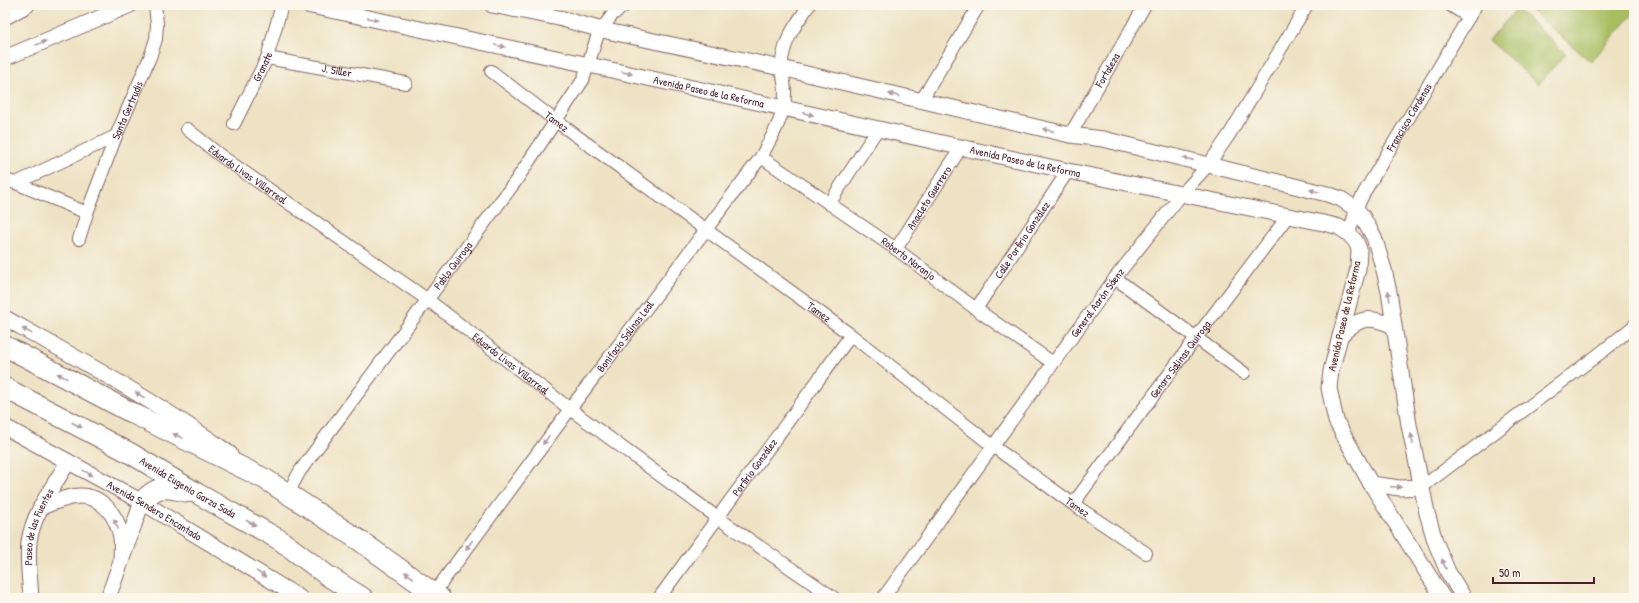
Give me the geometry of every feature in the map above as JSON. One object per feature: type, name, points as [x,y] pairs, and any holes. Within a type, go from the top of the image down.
[{"type":"highway","points":[[5,346],[134,414],[265,479],[359,540],[437,596]]},
{"type":"highway","name":"Avenida Eugenio Garza Sada","points":[[5,388],[130,453],[198,494],[280,540],[328,576],[363,598]]},
{"type":"highway","points":[[142,502],[150,493],[162,488],[198,494]]},
{"type":"highway","points":[[328,576],[348,598]]},
{"type":"street","points":[[5,17],[27,5]]},
{"type":"street","points":[[5,58],[130,5]]},
{"type":"street","name":"Santa Gertrudis","points":[[79,239],[87,213],[116,136],[150,58],[156,39],[157,24],[155,5]]},
{"type":"street","name":"Granate","points":[[234,124],[267,58],[282,5]]},
{"type":"street","name":"Avenida Paseo de la Reforma","points":[[307,5],[589,65],[877,130],[962,146],[1068,171],[1339,227],[1349,234],[1356,242],[1359,249],[1358,268],[1331,371],[1329,388],[1336,421],[1371,484],[1443,598]]},
{"type":"street","points":[[492,5],[560,18],[602,30],[781,68],[1070,135],[1103,139],[1209,164],[1327,194],[1341,199],[1356,209],[1362,216],[1374,237],[1384,270],[1409,425],[1427,513],[1435,541],[1448,572],[1464,598]]},
{"type":"street","name":"Pablo Quiroga","points":[[288,493],[300,471],[516,182],[583,80],[598,34],[613,14],[626,5]]},
{"type":"street","points":[[781,68],[788,38],[809,5]]},
{"type":"street","points":[[921,101],[979,5]]},
{"type":"street","name":"Fortaleza","points":[[1070,135],[1145,5]]},
{"type":"street","name":"General Aarón Sáenz","points":[[883,598],[994,447],[1052,363],[1115,278],[1182,194],[1209,164],[1229,136],[1307,5]]},
{"type":"street","points":[[1450,5],[1469,17]]},
{"type":"street","name":"Francisco Cárdenas","points":[[1349,234],[1356,209],[1368,184],[1476,5]]},
{"type":"street","name":"J. Siller","points":[[267,58],[406,83]]},
{"type":"street","name":"Bonifacio Salinas Leal","points":[[437,596],[570,409],[761,157],[774,133],[784,108],[785,91],[781,68]]},
{"type":"street","name":"Tamez","points":[[491,71],[556,121],[851,335],[994,447],[1073,504],[1146,553]]},
{"type":"street","name":"Eduardo Livas Villarreal","points":[[187,129],[221,156],[428,300],[570,409],[718,518],[834,598]]},
{"type":"street","points":[[829,204],[877,130]]},
{"type":"street","points":[[11,181],[116,136]]},
{"type":"street","name":"Anacleto Guerrero","points":[[896,249],[962,146]]},
{"type":"street","name":"Roberto Naranjo","points":[[761,157],[896,249],[976,309],[1052,363]]},
{"type":"street","name":"Calle Porfirio González","points":[[976,309],[1068,171]]},
{"type":"street","points":[[11,181],[87,213]]},
{"type":"street","name":"Genaro Salinas Quiroga","points":[[1073,504],[1195,338],[1288,216]]},
{"type":"street","points":[[1115,278],[1244,373]]},
{"type":"street","points":[[5,318],[118,381],[201,433],[265,479]]},
{"type":"street","points":[[1340,336],[1350,326],[1367,319],[1382,321],[1393,326]]},
{"type":"street","points":[[1371,484],[1400,488],[1422,486],[1603,351],[1634,326]]},
{"type":"street","name":"Porfirio González","points":[[658,598],[851,335]]},
{"type":"street","name":"Avenida Sendero Encantado","points":[[5,427],[142,502],[300,598]]},
{"type":"street","name":"Paseo de las Fuentes","points":[[31,598],[30,542],[34,524],[41,507],[68,462]]},
{"type":"street","points":[[41,507],[79,496],[91,497],[101,502],[110,511],[117,524],[121,538],[121,562]]},
{"type":"street","points":[[108,598],[142,502]]},
{"type":"green space","points":[[1525,5],[1634,5],[1634,13],[1591,62]]},
{"type":"green space","points":[[1517,9],[1566,54],[1538,84],[1489,40]]}]
